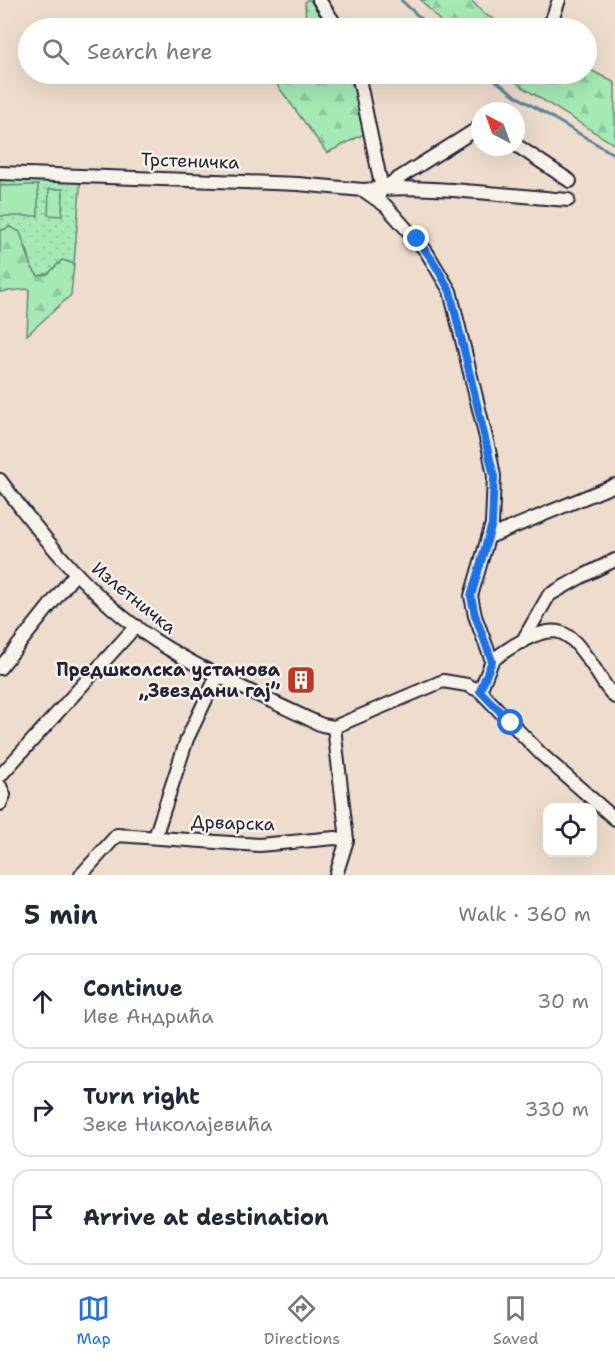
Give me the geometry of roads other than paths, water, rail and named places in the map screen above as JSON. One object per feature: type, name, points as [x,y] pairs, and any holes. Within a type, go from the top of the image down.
[{"type":"street","points":[[319,0],[331,18]]},
{"type":"street","points":[[553,18],[560,0]]},
{"type":"street","points":[[360,84],[380,194],[426,250],[450,291],[494,476],[489,537],[471,596],[475,615],[492,661]]},
{"type":"street","points":[[380,194],[471,134]]},
{"type":"street","points":[[525,151],[570,181]]},
{"type":"street","name":"Трстеничка","points":[[0,172],[298,184],[363,190],[380,194]]},
{"type":"street","points":[[380,194],[444,191],[568,200]]},
{"type":"street","name":"Излетничка","points":[[0,480],[31,522],[75,574],[136,626],[172,651],[311,720],[334,727]]},
{"type":"street","points":[[489,537],[615,484]]},
{"type":"street","points":[[522,642],[549,595],[615,561]]},
{"type":"street","points":[[0,668],[75,574]]},
{"type":"street","points":[[0,776],[136,626]]},
{"type":"street","points":[[480,691],[492,661],[512,645],[547,632],[560,632],[572,639],[613,690]]},
{"type":"street","points":[[155,837],[182,750],[218,674]]},
{"type":"street","points":[[336,875],[347,840],[334,727],[443,681],[480,691],[541,754],[615,819]]},
{"type":"street","points":[[0,786],[4,795],[0,804]]},
{"type":"street","name":"Дрварска","points":[[81,875],[117,835],[259,845],[335,838],[347,840]]},
{"type":"waterway","points":[[401,0],[420,18]]},
{"type":"waterway","points":[[500,84],[516,96],[615,155]]},
{"type":"place","name":"Предшколска установа „Звездани гај”","points":[[301,680]]}]
